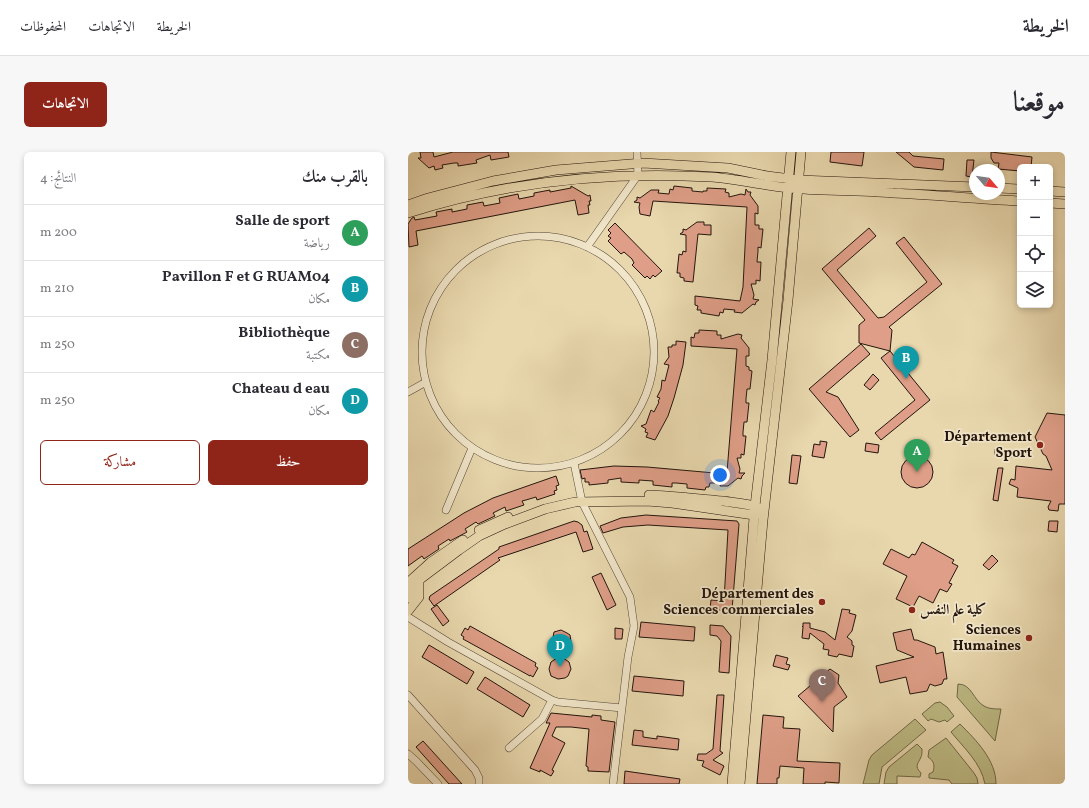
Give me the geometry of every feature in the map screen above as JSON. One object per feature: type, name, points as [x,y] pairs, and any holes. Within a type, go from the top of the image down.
[{"type":"main road","points":[[732,784],[754,510],[772,360],[791,152]]},
{"type":"main road","points":[[740,784],[764,511],[788,300],[801,152]]},
{"type":"main road","points":[[408,205],[428,198],[493,181],[556,170],[637,164],[728,168],[788,184]]},
{"type":"main road","points":[[408,213],[504,188],[572,178],[638,175],[713,177],[788,184],[969,187]]},
{"type":"main road","points":[[798,184],[893,193],[1017,202]]},
{"type":"main road","points":[[1005,188],[1017,189]]},
{"type":"main road","points":[[1053,191],[1065,192]]},
{"type":"main road","points":[[1053,203],[1065,204]]},
{"type":"main road","points":[[408,598],[412,594],[411,580],[431,562],[475,532],[495,521],[555,500],[581,499],[647,501],[764,511]]},
{"type":"main road","points":[[408,611],[419,598],[419,580],[479,536],[505,524],[545,509],[581,499]]},
{"type":"street","points":[[587,247],[638,175],[638,152]]},
{"type":"street","points":[[542,236],[573,241],[587,247],[601,254],[624,274],[636,288],[648,313],[652,328],[654,359],[652,374],[645,396],[634,417],[625,429],[610,444],[588,457],[574,463],[544,468],[521,467],[499,462],[472,448],[459,437],[442,417],[432,398],[426,382],[423,352],[427,321],[432,307],[448,280],[470,259],[483,250],[497,244],[512,239],[542,236]]},
{"type":"street","points":[[408,392],[426,382]]},
{"type":"street","points":[[446,510],[472,448]]},
{"type":"street","points":[[574,463],[581,499],[630,597],[634,626],[628,657],[613,784]]},
{"type":"street","points":[[408,617],[448,642],[552,700],[563,703],[622,708]]},
{"type":"street","points":[[408,694],[475,770],[479,778],[479,784]]},
{"type":"street","points":[[509,748],[536,726],[542,719],[552,700]]},
{"type":"street","points":[[408,754],[416,760],[438,784]]},
{"type":"shaded area","points":[[958,684],[969,689],[977,700],[984,706],[1001,709],[995,741],[957,697]]},
{"type":"shaded area","points":[[940,702],[947,707],[954,716],[947,722],[945,720],[939,722],[931,719],[928,721],[922,714],[935,703]]},
{"type":"shaded area","points":[[915,719],[926,730],[882,767],[879,784],[863,784],[869,760],[872,755]]},
{"type":"shaded area","points":[[960,724],[984,751],[989,759],[993,767],[996,784],[985,784],[980,769],[951,732]]},
{"type":"shaded area","points":[[946,738],[974,773],[978,784],[952,784],[949,780],[929,778],[929,774],[933,772],[934,763],[928,757],[929,750]]},
{"type":"shaded area","points":[[917,744],[922,749],[917,765],[921,773],[920,777],[897,776],[897,784],[884,784],[886,772],[889,767]]},
{"type":"building","points":[[420,152],[433,152],[434,157],[453,152],[508,152],[509,157],[491,160],[490,155],[476,160],[477,163],[458,166],[458,163],[442,165],[443,168],[435,170],[434,166],[429,168],[418,158],[421,158]]},
{"type":"building","points":[[831,152],[864,152],[862,166],[830,162]]},
{"type":"building","points":[[896,152],[909,152],[913,156],[944,159],[943,170],[914,167]]},
{"type":"building","points":[[991,152],[1032,157],[1031,164],[1017,164],[1017,171],[1005,170],[1005,164],[994,163],[991,158]]},
{"type":"building","points":[[967,160],[974,160],[974,164],[969,164],[969,176],[966,176]]},
{"type":"building","points":[[571,186],[588,196],[590,195],[591,201],[589,201],[590,205],[588,205],[589,213],[578,215],[575,200],[416,231],[418,245],[409,247],[408,224],[414,217],[415,220],[437,216],[436,212],[452,209],[452,212],[467,209],[467,205],[483,202],[484,206],[500,203],[499,198],[518,194],[519,199],[534,196],[534,193],[550,190],[550,192],[571,188]]},
{"type":"building","points":[[674,186],[692,188],[692,191],[703,192],[707,191],[707,188],[726,189],[725,192],[729,193],[729,197],[741,194],[745,195],[746,189],[748,192],[751,192],[750,195],[758,206],[758,214],[755,213],[755,225],[759,225],[759,229],[763,229],[761,248],[758,247],[757,262],[761,262],[760,281],[756,280],[756,284],[751,284],[754,295],[753,299],[759,300],[755,305],[753,304],[742,313],[734,312],[735,310],[724,309],[723,313],[720,312],[719,316],[701,313],[701,310],[697,310],[698,306],[695,305],[695,296],[740,301],[743,287],[747,207],[653,201],[650,216],[640,214],[640,203],[634,202],[637,200],[637,197],[640,198],[651,190],[659,190],[658,193],[669,194],[670,189],[673,190]]},
{"type":"building","points":[[697,222],[704,222],[704,225],[711,225],[711,235],[698,234],[693,282],[684,281],[684,278],[680,277],[680,273],[677,273],[679,254],[682,255],[683,251],[686,252],[686,235],[680,234],[683,232],[683,229],[686,230]]},
{"type":"building","points":[[615,223],[662,271],[655,277],[653,275],[650,279],[647,276],[645,278],[632,265],[634,263],[632,259],[624,252],[621,254],[608,241],[611,238],[608,236],[611,233],[608,230]]},
{"type":"building","points":[[869,228],[876,236],[837,270],[878,318],[884,317],[927,282],[896,243],[904,237],[942,284],[889,327],[892,330],[890,351],[859,343],[859,325],[865,320],[822,269]]},
{"type":"building","points":[[699,330],[717,331],[717,335],[721,335],[721,339],[738,334],[742,335],[741,338],[749,348],[749,356],[746,356],[746,366],[752,371],[750,389],[747,389],[746,399],[746,403],[749,403],[747,422],[744,422],[743,432],[743,436],[746,436],[744,455],[741,454],[741,458],[737,458],[740,469],[739,473],[745,473],[741,479],[738,478],[728,486],[720,486],[721,483],[710,483],[709,487],[706,487],[705,490],[687,488],[687,484],[672,483],[672,487],[653,485],[653,481],[639,480],[639,483],[621,482],[621,478],[608,480],[608,483],[589,485],[589,482],[585,482],[585,478],[582,479],[580,470],[614,466],[647,467],[726,474],[737,349],[691,346],[691,337],[694,338],[695,333],[699,333]]},
{"type":"building","points":[[676,341],[686,342],[683,365],[668,416],[655,440],[646,437],[648,433],[645,432],[646,429],[641,426],[646,424],[651,410],[654,412],[659,402],[658,401],[660,398],[657,397],[661,389],[662,380],[665,381],[669,365],[664,364],[669,357],[668,347],[676,345]]},
{"type":"building","points":[[861,344],[870,354],[826,392],[838,397],[859,430],[850,437],[809,389]]},
{"type":"building","points":[[890,351],[930,400],[881,440],[875,433],[915,400],[881,358]]},
{"type":"building","points":[[873,374],[879,380],[870,390],[864,385]]},
{"type":"building","points":[[1047,413],[1065,415],[1065,504],[1059,504],[1058,511],[1049,510],[1048,507],[1051,501],[1017,497],[1018,488],[1009,484],[1011,479],[1015,480],[1016,466],[1052,470],[1035,437]]},
{"type":"building","points":[[820,441],[827,442],[824,458],[812,456],[814,444],[820,445]]},
{"type":"building","points":[[866,443],[879,445],[878,453],[865,451]]},
{"type":"building","points":[[995,449],[1013,451],[1012,457],[995,455]]},
{"type":"building","points":[[792,455],[801,456],[797,484],[789,483]]},
{"type":"building","points":[[914,456],[920,456],[929,460],[933,472],[929,484],[920,488],[914,488],[905,484],[901,475],[901,469],[905,460]]},
{"type":"building","points":[[998,468],[1003,468],[998,501],[993,500]]},
{"type":"building","points":[[556,476],[559,485],[556,486],[557,490],[554,491],[555,494],[537,500],[536,497],[522,501],[524,505],[506,511],[505,507],[493,513],[495,516],[478,524],[476,522],[465,529],[467,532],[450,541],[449,539],[438,546],[439,549],[424,559],[422,556],[408,566],[408,549],[464,513],[493,498]]},
{"type":"building","points":[[646,515],[737,521],[739,524],[732,610],[710,609],[711,600],[724,601],[728,530],[648,525],[623,527],[603,533],[600,526],[621,518]]},
{"type":"building","points":[[574,521],[582,525],[584,532],[587,531],[593,549],[583,552],[576,532],[498,558],[500,560],[434,606],[429,599],[430,596],[499,549],[499,547]]},
{"type":"building","points":[[1049,521],[1058,521],[1057,532],[1048,531]]},
{"type":"building","points":[[922,542],[954,560],[952,563],[958,566],[949,583],[952,584],[947,592],[940,589],[933,603],[919,596],[913,607],[896,599],[907,576],[883,564],[891,549],[909,558],[912,554],[915,555]]},
{"type":"building","points":[[992,555],[998,561],[989,570],[983,565]]},
{"type":"building","points":[[601,573],[616,605],[607,610],[592,577]]},
{"type":"building","points":[[437,605],[449,621],[443,626],[431,609]]},
{"type":"building","points":[[842,609],[850,610],[849,613],[856,615],[852,631],[847,637],[852,641],[852,645],[854,646],[852,657],[839,654],[837,657],[828,655],[829,650],[823,649],[824,644],[810,633],[809,639],[802,638],[803,623],[810,623],[810,628],[825,632],[835,640]]},
{"type":"building","points":[[641,622],[695,627],[694,641],[639,637]]},
{"type":"building","points":[[710,625],[723,626],[731,636],[729,673],[719,672],[721,641],[717,636],[710,635]]},
{"type":"building","points":[[470,626],[536,663],[535,666],[538,668],[533,677],[463,639],[464,637],[461,635],[465,628],[468,630]]},
{"type":"building","points":[[615,628],[623,629],[622,639],[615,639]]},
{"type":"building","points":[[911,629],[914,640],[935,647],[936,654],[943,652],[947,679],[944,679],[942,684],[935,686],[930,684],[927,691],[910,694],[906,677],[880,683],[876,666],[914,657],[897,650],[893,633]]},
{"type":"building","points":[[561,630],[570,635],[571,642],[569,649],[560,656],[551,648],[554,632]]},
{"type":"building","points":[[429,645],[474,672],[467,684],[422,657]]},
{"type":"building","points":[[776,655],[788,658],[786,664],[790,665],[788,670],[773,666]]},
{"type":"building","points":[[560,656],[569,662],[571,669],[568,676],[558,679],[551,676],[549,669],[551,662]]},
{"type":"building","points":[[830,669],[839,675],[838,683],[847,697],[834,707],[833,732],[798,696]]},
{"type":"building","points":[[634,676],[684,681],[683,696],[632,691]]},
{"type":"building","points":[[485,677],[530,705],[523,717],[477,689]]},
{"type":"building","points":[[717,695],[724,695],[720,751],[723,753],[713,760],[724,766],[720,775],[702,766],[704,761],[697,760],[698,754],[706,754],[713,749]]},
{"type":"building","points":[[551,713],[592,717],[592,715],[601,716],[601,720],[615,722],[609,772],[588,771],[588,767],[586,766],[589,729],[571,727],[556,727],[552,736],[565,743],[552,770],[554,771],[551,776],[540,770],[540,772],[530,768],[550,723],[546,723]]},
{"type":"building","points":[[763,715],[784,717],[783,728],[800,729],[797,761],[840,763],[839,783],[825,782],[825,784],[803,784],[804,768],[780,766],[777,784],[757,784]]},
{"type":"building","points":[[634,730],[643,731],[643,737],[657,739],[657,736],[679,739],[678,750],[632,745]]},
{"type":"building","points":[[423,741],[462,784],[449,784],[416,747]]},
{"type":"building","points":[[625,771],[680,779],[679,784],[624,784]]},
{"type":"place","name":"Pavillon F et G RUAM04","points":[[906,379]]},
{"type":"place","name":"Département Sport","points":[[1040,445]]},
{"type":"place","name":"Salle de sport","points":[[917,472]]},
{"type":"place","name":"Département des Sciences commerciales","points":[[822,602]]},
{"type":"place","name":"كلية علم النفس","points":[[912,610]]},
{"type":"place","name":"Sciences Humaines","points":[[1029,638]]},
{"type":"place","name":"Chateau d eau","points":[[560,667]]},
{"type":"place","name":"Bibliothèque","points":[[822,702]]}]
